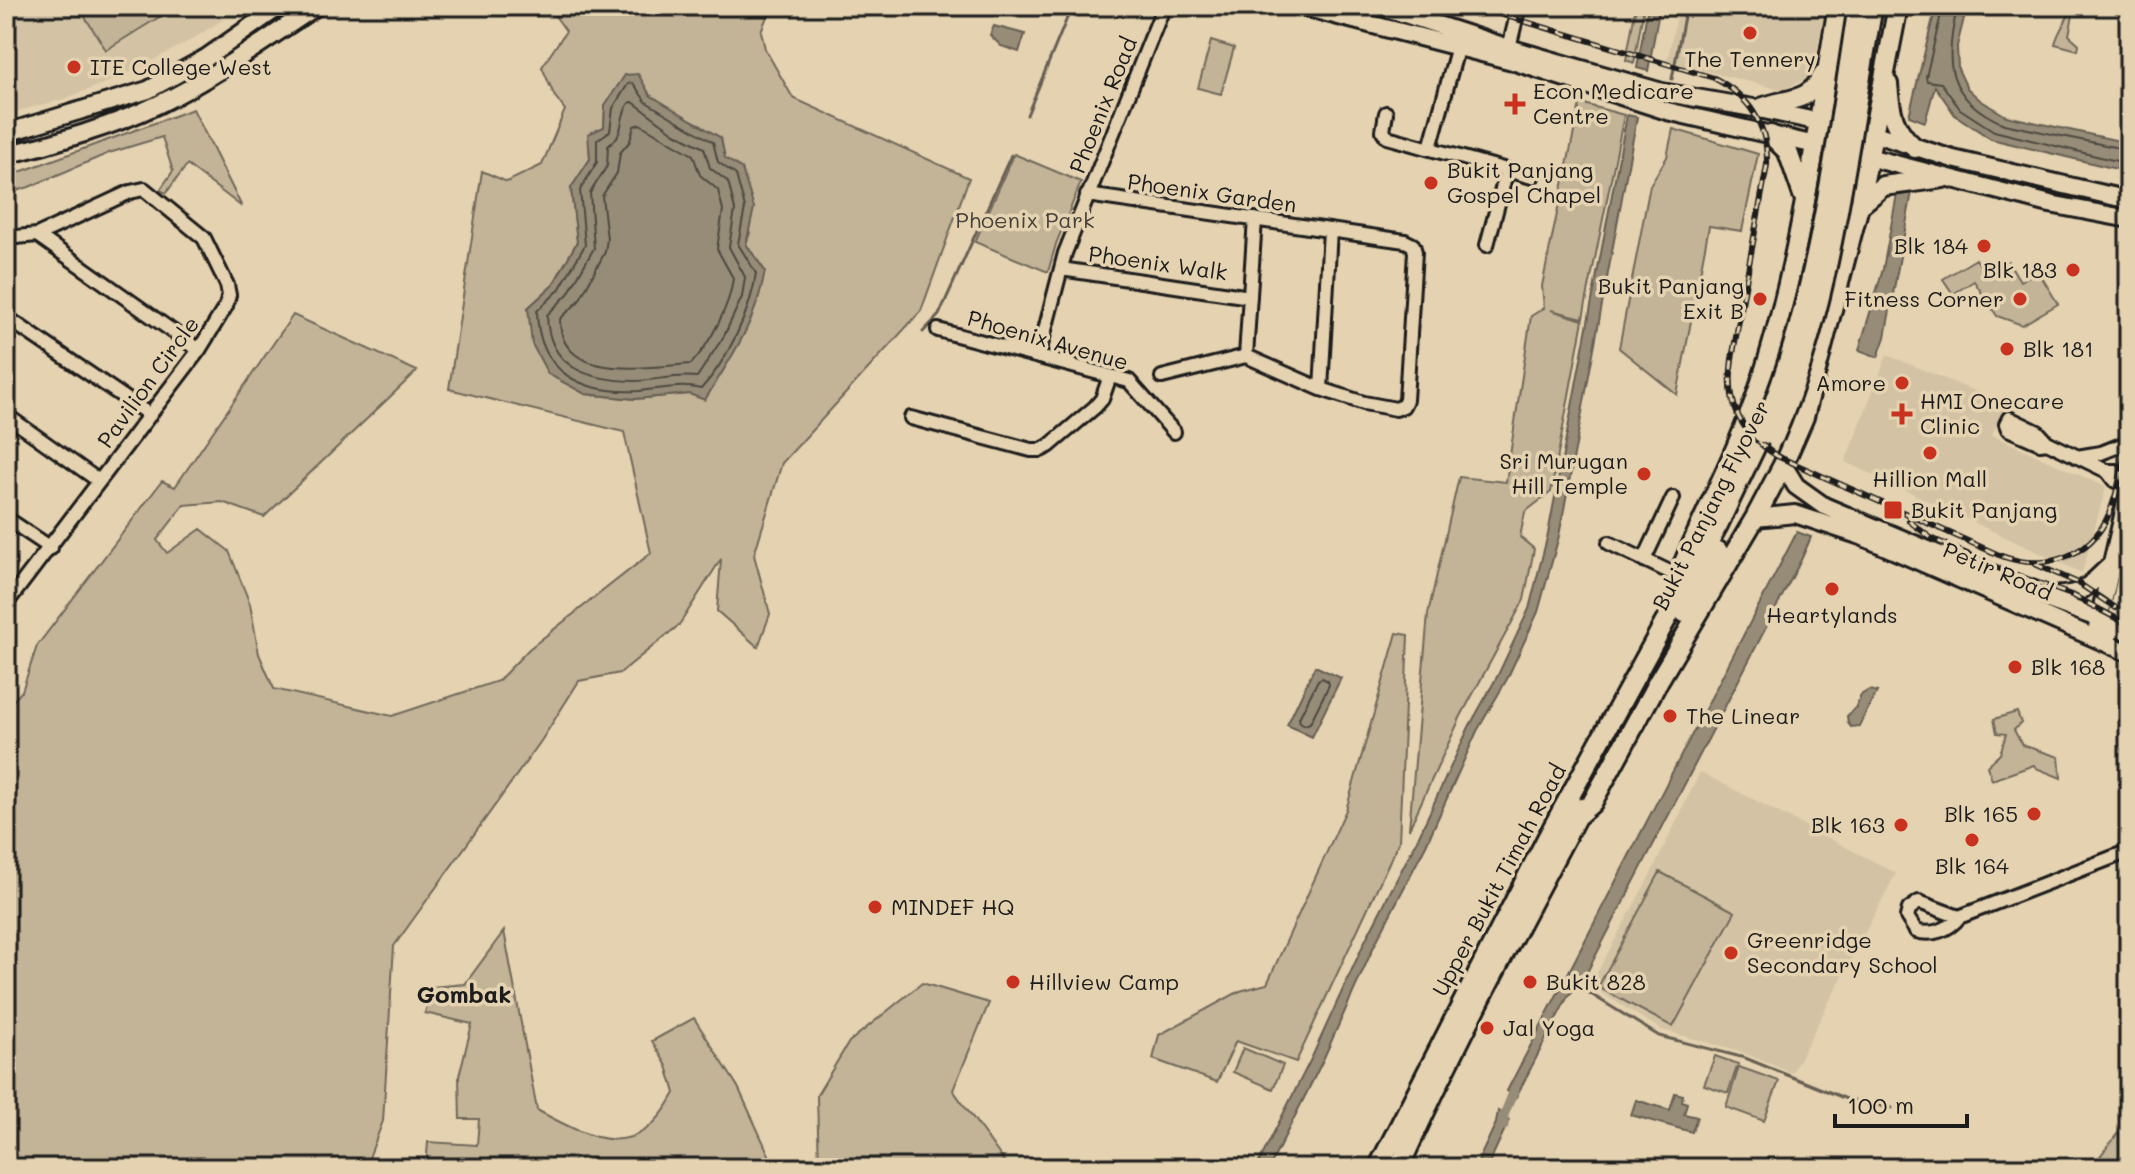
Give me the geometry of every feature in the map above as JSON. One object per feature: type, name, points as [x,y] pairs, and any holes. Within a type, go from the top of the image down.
[{"type":"highway","points":[[1666,616],[1678,576],[1738,446],[1782,308],[1838,6]]},
{"type":"highway","name":"Bukit Panjang Flyover","points":[[1576,817],[1723,529],[1775,403],[1804,306],[1847,83],[1858,6]]},
{"type":"highway","name":"Bukit Panjang Flyover","points":[[1666,616],[1763,463],[1789,404],[1819,311],[1842,197],[1873,6]]},
{"type":"highway","points":[[1576,817],[1592,803],[1755,518],[1804,417],[1859,206],[1898,6]]},
{"type":"highway","points":[[1759,109],[1812,93],[1826,69]]},
{"type":"highway","points":[[1886,69],[1891,119],[1906,141],[1915,148]]},
{"type":"highway","points":[[1771,135],[1788,152],[1804,198]]},
{"type":"highway","points":[[1859,206],[1883,186],[1943,178]]},
{"type":"highway","points":[[1798,230],[1812,212],[1822,207],[1844,214],[1854,225]]},
{"type":"highway","name":"Upper Bukit Timah Road","points":[[1378,1168],[1463,999],[1666,616]]},
{"type":"highway","name":"Upper Bukit Timah Road","points":[[1399,1168],[1484,990],[1576,817]]},
{"type":"main road","points":[[6,133],[148,90],[206,58],[280,6]]},
{"type":"main road","points":[[6,155],[61,140],[156,105],[202,81],[317,6]]},
{"type":"main road","points":[[1300,6],[1330,10],[1458,46],[1652,106],[1943,178],[2129,219]]},
{"type":"main road","points":[[1380,6],[1509,48],[1662,92],[1872,133],[1915,148],[2037,180],[2129,200]]},
{"type":"main road","points":[[240,34],[255,30],[276,33]]},
{"type":"main road","name":"Petir Road","points":[[1783,465],[1794,484],[1858,528]]},
{"type":"main road","points":[[2115,625],[2112,564],[2129,489]]},
{"type":"main road","name":"Petir Road","points":[[1755,518],[1795,514],[1858,528],[2032,599],[2115,625]]},
{"type":"main road","points":[[2100,639],[2115,625],[2129,563]]},
{"type":"main road","points":[[2032,599],[2080,592],[2112,564]]},
{"type":"main road","name":"Petir Road","points":[[2032,599],[2129,653]]},
{"type":"street","name":"Phoenix Road","points":[[1038,357],[1061,269],[1087,195],[1164,6]]},
{"type":"street","points":[[1509,48],[1519,6]]},
{"type":"street","points":[[1430,148],[1458,46],[1456,38],[1432,23]]},
{"type":"street","points":[[1386,113],[1383,131],[1387,137],[1532,177]]},
{"type":"street","points":[[1487,245],[1507,170]]},
{"type":"street","name":"Pavilion Circle","points":[[6,238],[37,235],[130,192],[144,189],[204,238],[229,295],[226,306],[199,350],[6,604]]},
{"type":"street","name":"Phoenix Garden","points":[[1087,195],[1405,241],[1413,245],[1406,400],[1403,406],[1396,409],[1364,403],[1321,389],[1246,356]]},
{"type":"street","name":"Phoenix Walk","points":[[1246,356],[1255,219]]},
{"type":"street","points":[[1321,389],[1330,230]]},
{"type":"street","points":[[37,235],[199,350]]},
{"type":"street","name":"Phoenix Walk","points":[[1061,269],[1250,297]]},
{"type":"street","points":[[6,317],[150,415]]},
{"type":"street","name":"Phoenix Avenue","points":[[938,330],[1129,381],[1174,432]]},
{"type":"street","points":[[1162,377],[1246,356]]},
{"type":"street","points":[[922,406],[914,420],[1041,450],[1053,444],[1095,407],[1102,399],[1110,376]]},
{"type":"street","points":[[6,415],[99,481]]},
{"type":"street","points":[[2047,442],[2107,471],[2129,476]]},
{"type":"street","points":[[2077,457],[2101,453],[2129,442]]},
{"type":"street","points":[[2107,471],[2114,480],[2129,489]]},
{"type":"street","points":[[1644,560],[1673,498]]},
{"type":"street","points":[[6,518],[51,548]]},
{"type":"street","points":[[1609,543],[1678,576]]},
{"type":"street","points":[[1959,917],[2128,852]]},
{"type":"shaded area","name":"ITE College West","points":[[6,6],[237,6],[191,40],[121,77],[61,100],[6,114]]},
{"type":"shaded area","points":[[1679,6],[1826,6],[1812,76],[1782,90],[1667,61]]},
{"type":"shaded area","name":"Hillion Mall","points":[[1887,355],[2006,404],[1992,435],[2106,487],[2082,573],[1845,462]]},
{"type":"shaded area","name":"Greenridge Secondary School","points":[[1700,772],[1896,873],[1792,1073],[1739,1051],[1662,1030],[1590,986],[1654,868]]},
{"type":"green space","points":[[78,6],[177,6],[106,50]]},
{"type":"green space","points":[[548,6],[778,6],[766,19],[761,31],[765,49],[793,98],[969,178],[921,311],[782,463],[754,555],[770,614],[758,647],[717,611],[721,559],[679,625],[620,673],[579,681],[541,741],[394,946],[383,1121],[365,1168],[6,1168],[6,709],[22,691],[37,646],[162,481],[175,487],[293,315],[417,371],[264,517],[222,502],[184,505],[157,540],[167,553],[201,529],[229,551],[250,604],[259,654],[274,689],[392,716],[498,681],[529,649],[651,553],[624,432],[449,389],[482,171],[507,182],[542,165],[565,110],[554,95],[542,67],[566,31]],"holes":[[[650,95],[702,125],[725,158],[750,233],[746,244],[765,271],[689,394],[635,399],[585,394],[528,308],[553,285],[577,242],[571,188],[590,159],[589,134],[604,127],[605,105]]]},
{"type":"green space","points":[[1636,6],[1644,6],[1634,63],[1626,60]]},
{"type":"green space","points":[[2071,10],[2074,10],[2069,35],[2079,44],[2078,50],[2055,44]]},
{"type":"green space","points":[[1211,41],[1234,48],[1221,94],[1198,88]]},
{"type":"green space","points":[[1580,103],[1624,115],[1583,318],[1551,310],[1583,320],[1551,492],[1525,512],[1520,537],[1534,549],[1524,600],[1461,716],[1409,829],[1428,614],[1459,477],[1506,482],[1531,316],[1544,308],[1542,286]]},
{"type":"green space","points":[[193,109],[242,207],[187,165],[166,193],[160,190],[173,171],[162,137],[109,153],[6,194],[6,177]]},
{"type":"green space","points":[[1673,129],[1758,154],[1742,231],[1709,226],[1677,395],[1619,348],[1650,185],[1667,157]]},
{"type":"green space","name":"Phoenix Park","points":[[1014,154],[1081,182],[1048,272],[975,242]]},
{"type":"green space","points":[[1976,259],[1986,274],[2008,261],[2020,281],[2038,271],[2058,304],[2022,325],[1997,316],[1974,281],[1953,294],[1943,279]]},
{"type":"green space","points":[[1397,633],[1408,635],[1399,841],[1296,1062],[1236,1041],[1217,1082],[1153,1059],[1159,1035],[1240,991],[1267,984],[1346,810]]},
{"type":"green space","points":[[2017,712],[2021,723],[2014,730],[2022,745],[2059,757],[2061,778],[2034,765],[1992,780],[1987,766],[2000,754],[2006,734],[1997,733],[1994,719]]},
{"type":"green space","points":[[1660,872],[1735,912],[1673,1027],[1598,987]]},
{"type":"green space","points":[[504,931],[537,1110],[596,1137],[630,1137],[646,1130],[661,1115],[675,1093],[667,1066],[652,1041],[694,1018],[738,1087],[775,1168],[426,1168],[428,1142],[477,1145],[479,1119],[460,1119],[459,1076],[472,1024],[425,1013],[432,987],[465,984]]},
{"type":"green space","points":[[922,983],[989,1003],[953,1090],[1009,1168],[819,1168],[817,1095],[849,1042]]},
{"type":"green space","points":[[1243,1048],[1283,1065],[1273,1089],[1233,1072]]},
{"type":"green space","points":[[1715,1056],[1738,1064],[1728,1093],[1704,1085]]},
{"type":"green space","points":[[1739,1067],[1779,1081],[1764,1121],[1726,1107]]},
{"type":"green space","points":[[2118,1133],[2129,1141],[2129,1168],[2091,1168]]},
{"type":"water","points":[[1648,6],[1660,6],[1648,71],[1637,68]]},
{"type":"water","points":[[1936,6],[1967,6],[1957,46],[1958,69],[1967,88],[1980,100],[2006,116],[2129,143],[2129,172],[1991,139],[1955,115],[1935,86],[1925,122],[1909,116]]},
{"type":"water","points":[[994,26],[1025,34],[1019,52],[1001,46],[990,35]]},
{"type":"water","points":[[638,74],[650,95],[721,138],[725,158],[742,169],[754,208],[746,244],[765,271],[761,290],[742,338],[705,400],[689,394],[635,399],[585,394],[548,374],[532,344],[528,308],[553,285],[577,242],[571,188],[590,159],[588,134],[604,127],[605,105],[625,75]]},
{"type":"water","points":[[1627,115],[1637,117],[1559,536],[1538,612],[1507,679],[1477,731],[1426,845],[1374,946],[1322,1062],[1269,1168],[1256,1168],[1529,609],[1548,534]]},
{"type":"water","points":[[1898,189],[1912,192],[1885,337],[1878,357],[1859,350],[1883,269]]},
{"type":"water","points":[[1797,532],[1811,537],[1801,560],[1583,980],[1568,996],[1516,1097],[1507,1091]]},
{"type":"water","points":[[1315,666],[1341,678],[1312,737],[1287,725]]},
{"type":"water","points":[[1869,690],[1877,692],[1859,726],[1851,727],[1847,716],[1856,707],[1861,695]]},
{"type":"water","points":[[1675,1093],[1683,1095],[1682,1101],[1687,1103],[1684,1114],[1697,1117],[1692,1132],[1631,1115],[1636,1100],[1670,1110]]},
{"type":"water","points":[[1498,1111],[1509,1120],[1487,1168],[1475,1168],[1496,1123]]},
{"type":"waterway","points":[[1027,115],[1072,6]]},
{"type":"waterway","points":[[1672,79],[1686,6]]},
{"type":"waterway","points":[[923,332],[939,315],[1011,155]]},
{"type":"waterway","points":[[1589,993],[1659,1036],[1745,1058],[1849,1100],[1892,1108]]},
{"type":"waterway","points":[[1504,1126],[1504,1115],[1517,1083]]},
{"type":"railway","points":[[1473,6],[1714,78],[1737,94],[1754,113],[1764,137],[1767,165],[1732,359],[1731,390],[1744,426],[1777,456],[1999,555],[2015,560],[2048,561],[2077,551],[2101,529],[2116,494],[2129,429]]},
{"type":"railway","points":[[1909,521],[1931,538],[2003,570],[2074,596],[2129,625]]},
{"type":"railway","points":[[2035,564],[2078,583],[2116,608]]},
{"type":"place","name":"The Tennery","points":[[1750,33]]},
{"type":"place","name":"ITE College West","points":[[74,67]]},
{"type":"place","name":"Econ Medicare Centre","points":[[1515,104]]},
{"type":"place","name":"Bukit Panjang Gospel Chapel","points":[[1431,183]]},
{"type":"place","name":"Blk 184","points":[[1984,246]]},
{"type":"place","name":"Blk 183","points":[[2073,270]]},
{"type":"place","name":"Bukit Panjang Exit B","points":[[1760,299]]},
{"type":"place","name":"Fitness Corner","points":[[2020,299]]},
{"type":"place","name":"Blk 181","points":[[2007,349]]},
{"type":"place","name":"Amore","points":[[1902,383]]},
{"type":"place","name":"HMI Onecare Clinic","points":[[1902,414]]},
{"type":"place","name":"Hillion Mall","points":[[1930,453]]},
{"type":"place","name":"Sri Murugan Hill Temple","points":[[1644,474]]},
{"type":"place","name":"Bukit Panjang","points":[[1893,510]]},
{"type":"place","name":"Heartylands","points":[[1832,589]]},
{"type":"place","name":"Blk 168","points":[[2015,667]]},
{"type":"place","name":"The Linear","points":[[1670,716]]},
{"type":"place","name":"Blk 165","points":[[2034,814]]},
{"type":"place","name":"Blk 163","points":[[1901,825]]},
{"type":"place","name":"Blk 164","points":[[1972,840]]},
{"type":"place","name":"MINDEF HQ","points":[[875,907]]},
{"type":"place","name":"Greenridge Secondary School","points":[[1731,953]]},
{"type":"place","name":"Hillview Camp","points":[[1013,982]]},
{"type":"place","name":"Bukit 828","points":[[1530,982]]},
{"type":"place","name":"Jal Yoga","points":[[1487,1028]]},
{"type":"district","name":"Gombak","points":[[464,995]]}]
